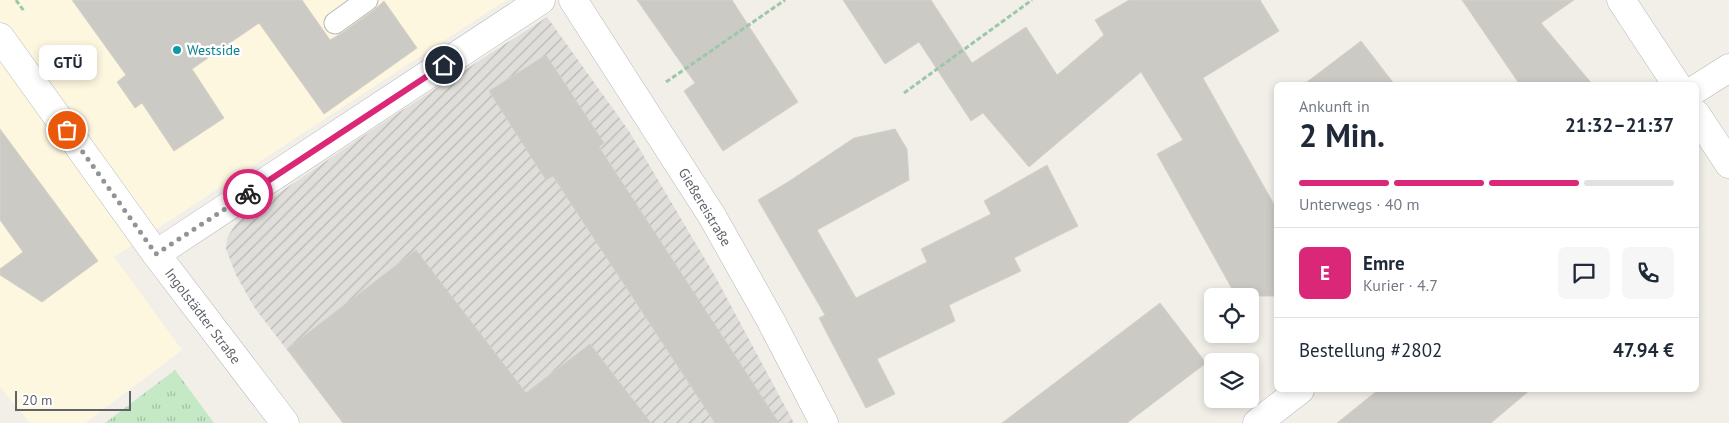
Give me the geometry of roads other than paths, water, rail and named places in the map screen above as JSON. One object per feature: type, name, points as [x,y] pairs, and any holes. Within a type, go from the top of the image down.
[{"type":"street","points":[[156,254],[541,0]]},
{"type":"street","name":"Gießereistraße","points":[[573,0],[712,216],[772,321],[824,423]]},
{"type":"street","points":[[1621,0],[1675,82]]},
{"type":"street","name":"Ingolstädter Straße","points":[[0,37],[156,254],[286,423]]},
{"type":"street","points":[[1699,88],[1729,68]]},
{"type":"street","points":[[1699,119],[1729,164]]},
{"type":"street","points":[[1256,423],[1297,392]]},
{"type":"lane","points":[[335,23],[367,0]]},
{"type":"place","name":"Westside","points":[[177,50]]},
{"type":"place","name":"GTÜ","points":[[67,130]]}]
